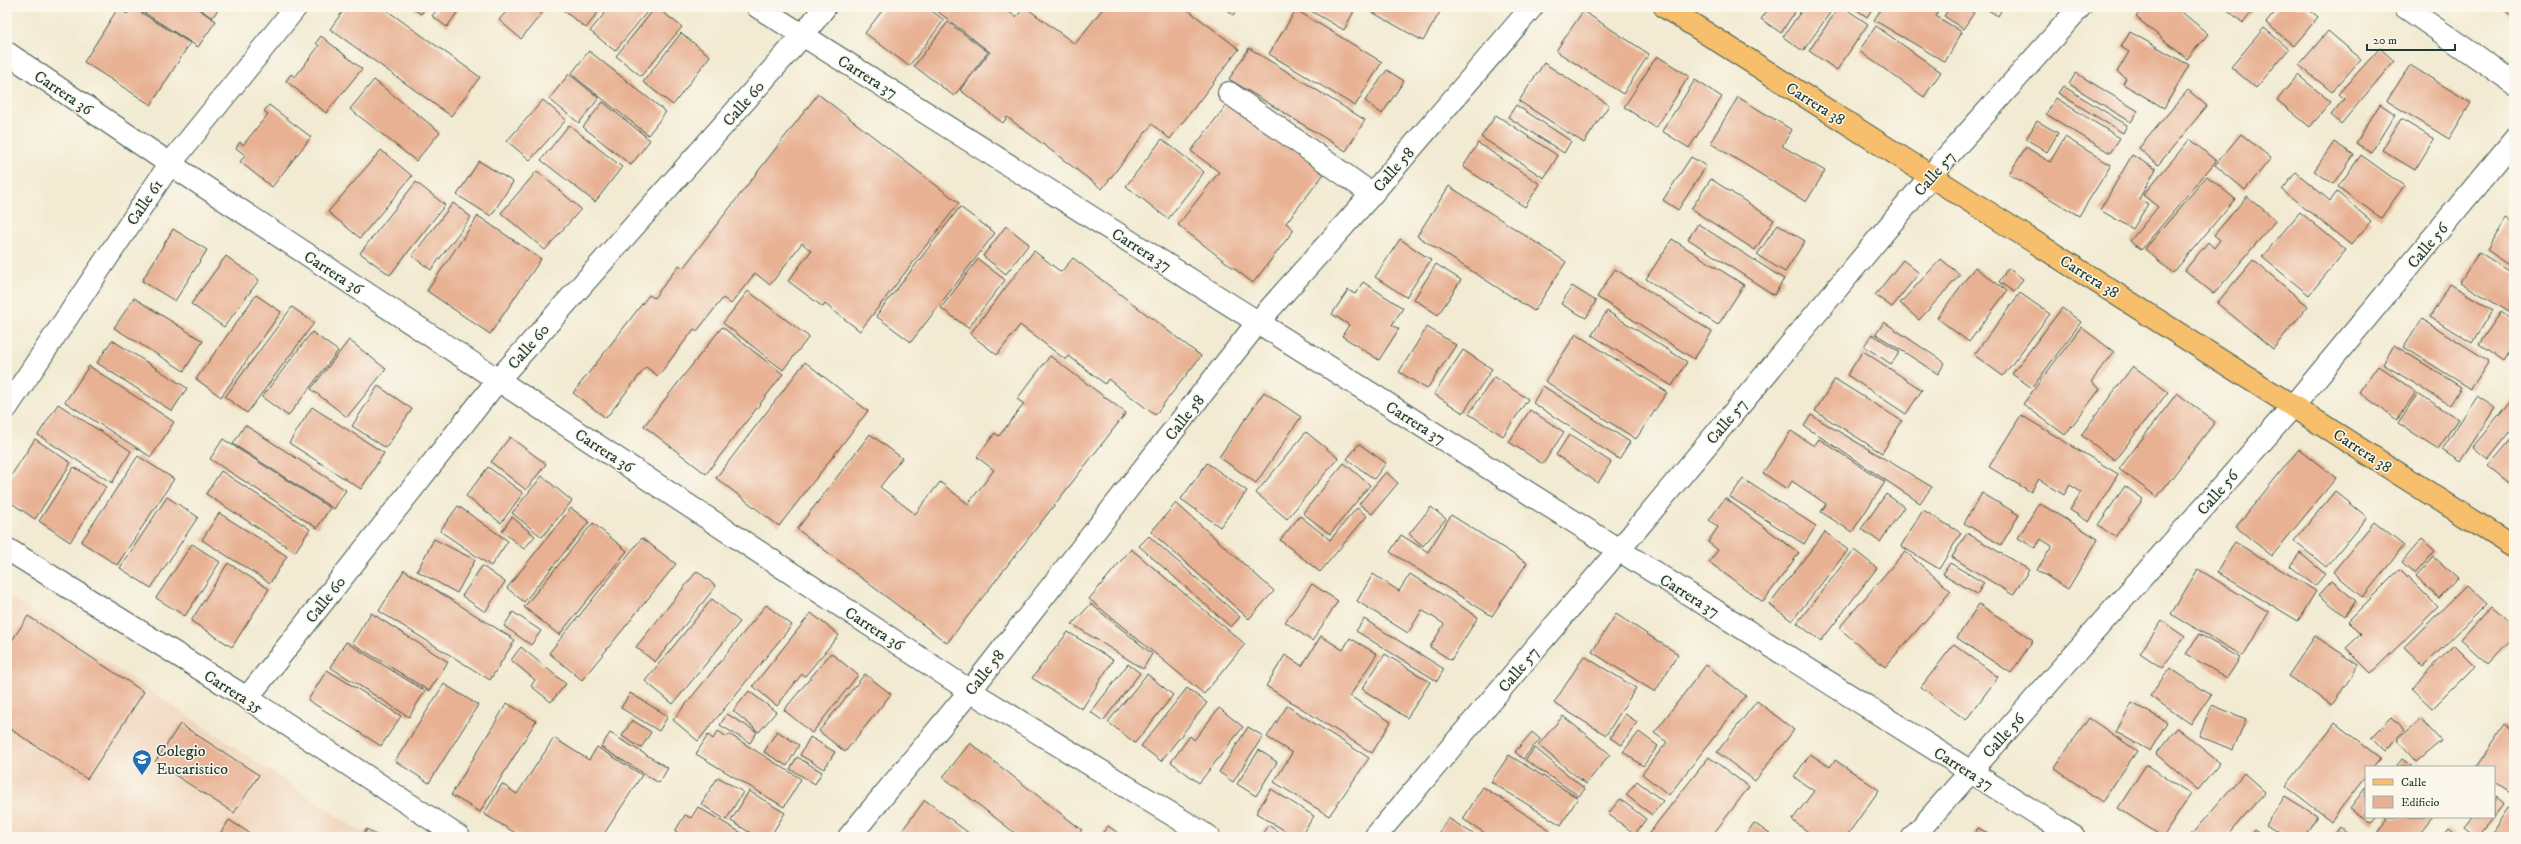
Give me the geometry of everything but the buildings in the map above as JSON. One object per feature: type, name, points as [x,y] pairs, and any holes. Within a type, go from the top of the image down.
[{"type":"main road","name":"Carrera 38","points":[[1665,7],[2514,547]]},
{"type":"street","name":"Calle 61","points":[[7,407],[170,164],[296,7]]},
{"type":"street","name":"Carrera 37","points":[[758,7],[2074,837]]},
{"type":"street","name":"Calle 60","points":[[247,698],[498,380],[803,35],[825,7]]},
{"type":"street","name":"Calle 58","points":[[849,837],[970,691],[1258,322],[1372,194],[1532,7]]},
{"type":"street","name":"Calle 57","points":[[1375,837],[1619,550],[1932,176],[2080,7]]},
{"type":"street","points":[[2405,7],[2514,82]]},
{"type":"street","name":"Carrera 36","points":[[7,53],[170,164],[970,691],[1209,837]]},
{"type":"street","points":[[1229,93],[1372,194]]},
{"type":"street","name":"Calle 56","points":[[1913,837],[2293,406],[2514,140]]},
{"type":"street","name":"Carrera 35","points":[[7,549],[247,698],[459,837]]},
{"type":"shaded area","name":"Colegio Eucaristico","points":[[7,596],[185,714],[368,837],[7,837]]},
{"type":"place","name":"Colegio Eucaristico","points":[[142,776]]}]
